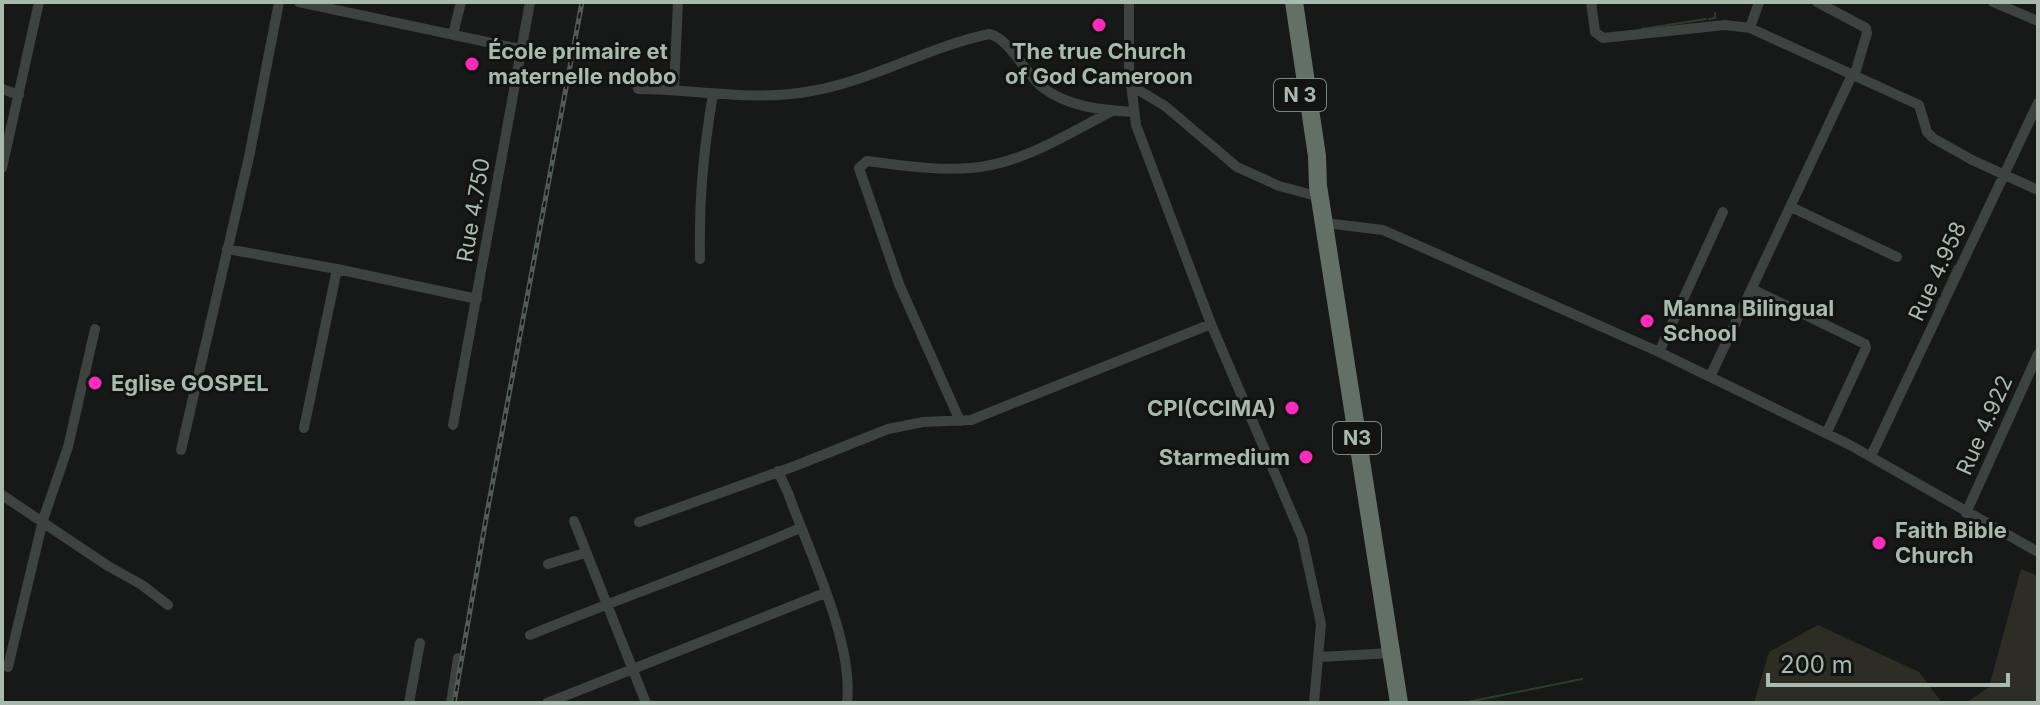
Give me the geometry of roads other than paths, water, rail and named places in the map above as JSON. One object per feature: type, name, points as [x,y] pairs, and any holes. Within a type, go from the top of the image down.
[{"type":"highway","name":"N 3","points":[[1287,2],[1310,166],[1319,191]]},
{"type":"highway","name":"N 3","points":[[1294,2],[1325,223]]},
{"type":"highway","name":"N3","points":[[1325,223],[1367,511],[1392,653]]},
{"type":"highway","points":[[1392,653],[1399,703]]},
{"type":"street","points":[[2,168],[39,2]]},
{"type":"street","points":[[181,450],[249,157],[279,2]]},
{"type":"street","points":[[299,2],[520,49]]},
{"type":"street","points":[[453,34],[461,2]]},
{"type":"street","name":"Rue 4.750","points":[[453,425],[530,2]]},
{"type":"street","points":[[674,89],[678,2]]},
{"type":"street","points":[[1129,2],[1133,112],[1211,324],[1302,537],[1321,624],[1314,703]]},
{"type":"street","points":[[1591,2],[1595,32],[1603,38],[1725,25],[1750,28],[1919,105],[1927,132],[1933,138],[2038,190]]},
{"type":"street","points":[[1750,28],[1759,2]]},
{"type":"street","points":[[1710,377],[1853,76],[1867,33],[1866,28],[1817,2]]},
{"type":"street","points":[[1993,2],[2038,21]]},
{"type":"street","points":[[638,89],[713,94],[811,91],[878,73],[989,34],[1001,40],[1041,87],[1061,98],[1093,109],[1133,112]]},
{"type":"street","points":[[1130,85],[1165,106],[1237,167],[1279,186],[1319,191]]},
{"type":"street","points":[[2,89],[19,95]]},
{"type":"street","points":[[700,259],[702,161],[713,94]]},
{"type":"street","name":"Rue 4.958","points":[[1871,456],[2038,103]]},
{"type":"street","points":[[960,421],[899,284],[859,168],[867,161],[924,167],[993,165],[1047,145],[1112,111]]},
{"type":"street","points":[[1791,207],[1897,257]]},
{"type":"street","points":[[1659,352],[1723,212]]},
{"type":"street","points":[[1325,223],[1383,230],[1659,352],[1827,432],[2038,552]]},
{"type":"street","points":[[227,249],[477,299]]},
{"type":"street","points":[[304,428],[337,269]]},
{"type":"street","points":[[1752,289],[1865,344],[1866,348],[1827,432]]},
{"type":"street","points":[[639,522],[888,429],[923,422],[971,420],[1211,324]]},
{"type":"street","points":[[8,667],[43,520],[64,461],[95,329]]},
{"type":"street","name":"Rue 4.922","points":[[1966,513],[2032,380],[2038,354]]},
{"type":"street","points":[[778,471],[825,593],[846,659],[847,703]]},
{"type":"street","points":[[2,495],[168,605]]},
{"type":"street","points":[[574,521],[646,703]]},
{"type":"street","points":[[530,635],[606,603],[744,553],[800,528]]},
{"type":"street","points":[[548,564],[585,553]]},
{"type":"street","points":[[547,703],[825,593]]},
{"type":"street","points":[[409,703],[420,643]]},
{"type":"street","points":[[1320,657],[1392,653]]},
{"type":"street","points":[[451,703],[458,658]]},
{"type":"waterway","points":[[1709,19],[1715,18],[1715,13]]},
{"type":"waterway","points":[[1642,29],[1706,19]]},
{"type":"waterway","points":[[1942,294],[1955,266]]},
{"type":"waterway","points":[[1936,306],[1940,298]]},
{"type":"waterway","points":[[1463,703],[1582,679]]},
{"type":"railway","points":[[454,703],[582,2]]},
{"type":"place","name":"The true Church of God Cameroon","points":[[1099,25]]},
{"type":"place","name":"École primaire et maternelle ndobo","points":[[472,64]]},
{"type":"place","name":"Manna Bilingual School","points":[[1647,321]]},
{"type":"place","name":"Eglise GOSPEL","points":[[95,383]]},
{"type":"place","name":"CPI(CCIMA)","points":[[1292,408]]},
{"type":"place","name":"Starmedium","points":[[1306,457]]},
{"type":"place","name":"Faith Bible Church","points":[[1879,543]]}]
